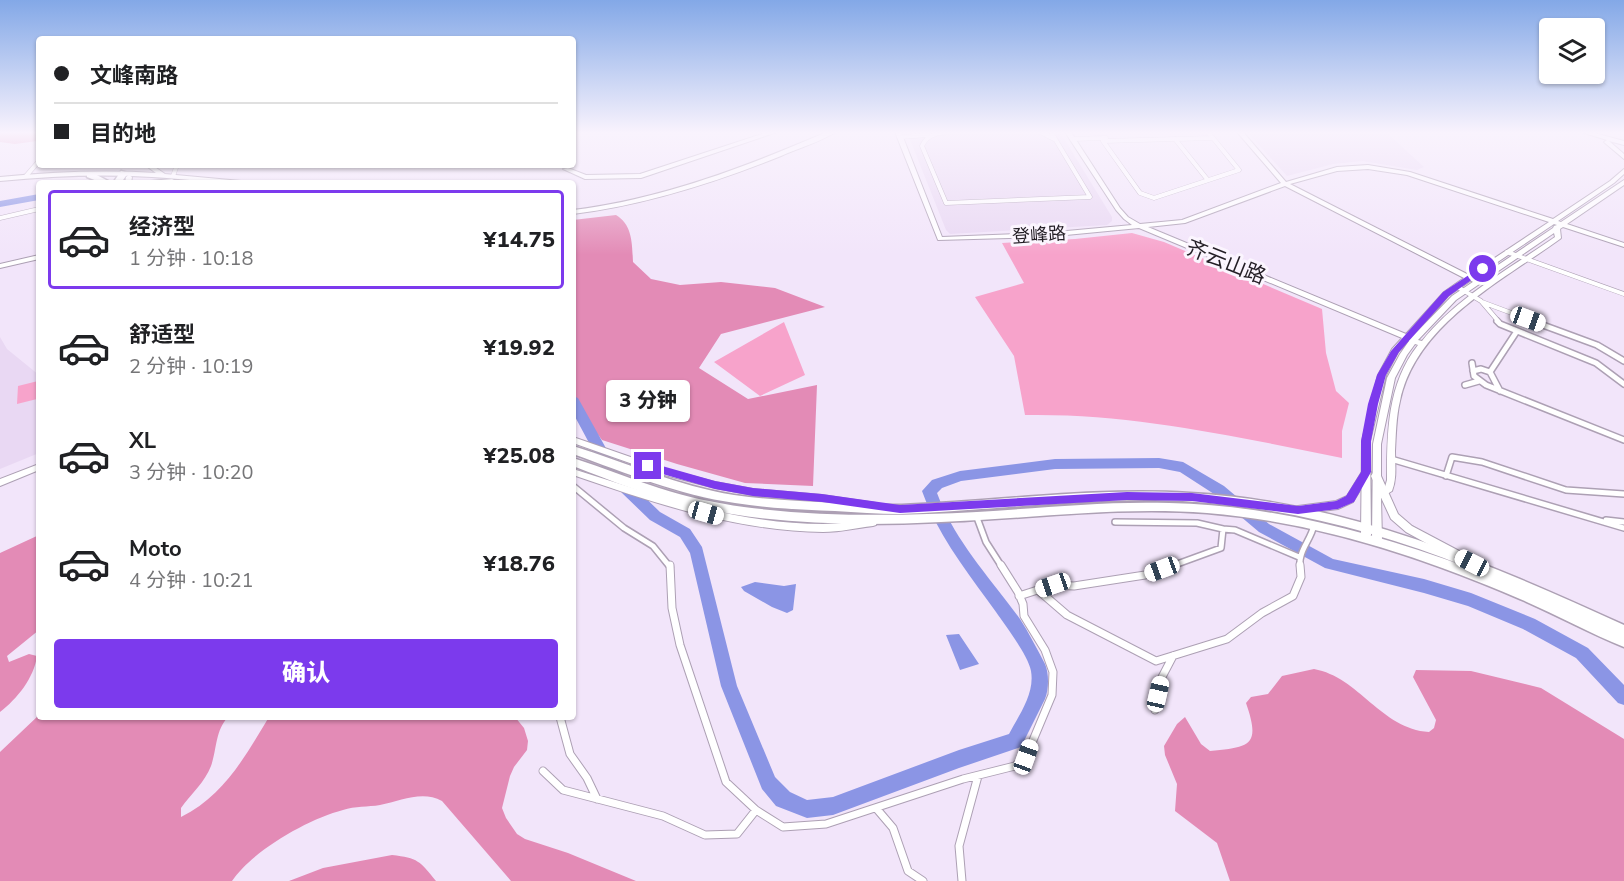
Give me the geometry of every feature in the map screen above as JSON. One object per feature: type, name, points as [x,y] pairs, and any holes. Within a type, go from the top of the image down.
[{"type":"highway","points":[[92,174],[103,180]]},
{"type":"highway","points":[[576,451],[703,493],[746,500],[902,514]]},
{"type":"highway","points":[[576,463],[652,494],[737,510],[798,516],[1127,506],[1283,513],[1298,510],[1472,563],[1552,602],[1624,641]]},
{"type":"highway","points":[[975,510],[1127,496],[1192,497],[1283,513],[1314,525],[1372,533],[1624,631]]},
{"type":"main road","points":[[160,173],[178,180]]},
{"type":"main road","points":[[576,206],[656,191],[711,173]]},
{"type":"main road","points":[[576,211],[634,201],[688,186],[723,173]]},
{"type":"main road","points":[[0,181],[26,176],[92,174],[191,180]]},
{"type":"main road","points":[[0,181],[92,174],[124,176]]},
{"type":"main road","points":[[168,180],[174,179]]},
{"type":"main road","points":[[1298,510],[1338,505],[1350,499],[1371,474],[1394,516],[1409,529],[1472,563]]},
{"type":"street","points":[[174,179],[175,173]]},
{"type":"street","points":[[574,173],[585,177],[641,176],[650,173]]},
{"type":"street","name":"登峰路","points":[[914,173],[940,239],[1045,235],[1137,225]]},
{"type":"street","points":[[932,173],[944,202],[950,204],[1090,197],[1076,173]]},
{"type":"street","name":"齐云山路","points":[[1095,173],[1118,209],[1137,225],[1422,344]]},
{"type":"street","points":[[1126,173],[1140,193],[1154,198],[1228,173]]},
{"type":"street","points":[[1202,173],[1207,179]]},
{"type":"street","points":[[1275,173],[1284,184],[1472,280]]},
{"type":"street","points":[[1137,225],[1183,222],[1284,184],[1322,173]]},
{"type":"street","points":[[1408,173],[1624,245]]},
{"type":"street","points":[[1372,533],[1371,474],[1366,441],[1382,375],[1405,337],[1446,294],[1460,288],[1511,254],[1622,173]]},
{"type":"street","points":[[1556,223],[1624,182]]},
{"type":"street","points":[[0,218],[36,210]]},
{"type":"street","points":[[1372,533],[1380,494],[1389,489],[1393,419],[1404,376],[1422,344],[1558,238],[1556,223]]},
{"type":"street","points":[[1511,254],[1624,294]]},
{"type":"street","points":[[0,266],[36,257]]},
{"type":"street","points":[[1460,288],[1478,299],[1598,345],[1624,361]]},
{"type":"street","points":[[1371,474],[1391,378],[1414,340],[1454,298],[1460,288]]},
{"type":"street","points":[[1478,299],[1497,322],[1596,363],[1624,384]]},
{"type":"street","points":[[1490,372],[1517,331]]},
{"type":"street","points":[[1472,363],[1473,371],[1479,381],[1624,440]]},
{"type":"street","points":[[1473,371],[1481,369],[1490,372],[1500,391]]},
{"type":"street","points":[[1466,385],[1479,381]]},
{"type":"street","points":[[576,441],[674,474],[753,492],[822,498],[902,514]]},
{"type":"street","points":[[1446,476],[1452,457],[1482,462],[1566,490],[1624,494]]},
{"type":"street","points":[[1391,459],[1624,528]]},
{"type":"street","points":[[0,478],[36,463]]},
{"type":"street","points":[[0,483],[36,467]]},
{"type":"street","points":[[576,473],[652,494]]},
{"type":"street","points":[[576,488],[624,528],[653,546],[670,565],[672,608],[694,691],[726,782],[756,810],[783,827],[826,824],[1015,766],[1026,757],[1052,695],[1053,672],[1045,650],[1024,616],[1019,596],[986,542],[975,510]]},
{"type":"street","points":[[1599,520],[1624,522]]},
{"type":"street","points":[[1115,522],[1197,523],[1235,530],[1299,557]]},
{"type":"street","points":[[1038,590],[1067,615],[1156,661],[1227,639],[1262,613],[1293,596],[1301,577],[1299,557],[1314,525]]},
{"type":"street","points":[[1019,596],[1053,585],[1074,586],[1145,575],[1221,548],[1223,529]]},
{"type":"street","points":[[1155,710],[1162,677],[1173,656]]},
{"type":"street","points":[[561,720],[570,754],[587,778],[597,799]]},
{"type":"street","points":[[543,771],[563,790],[663,816],[705,835],[737,834],[756,810]]},
{"type":"street","points":[[962,881],[959,846],[978,776]]},
{"type":"street","points":[[876,808],[893,828],[908,871],[923,881]]},
{"type":"shaded area","points":[[923,173],[1085,173],[1112,217],[1112,221],[1107,225],[950,234],[946,230]]},
{"type":"shaded area","points":[[616,215],[622,219],[629,230],[633,262],[651,279],[680,285],[721,282],[775,288],[825,307],[721,334],[699,368],[748,399],[817,385],[813,486],[745,483],[602,440],[576,405],[576,220]]},
{"type":"shaded area","points":[[1132,233],[1164,242],[1322,309],[1326,353],[1336,391],[1349,403],[1342,431],[1342,458],[1145,422],[1065,415],[1025,415],[1014,356],[975,297],[1024,283],[1002,243]]},
{"type":"shaded area","points":[[784,322],[805,375],[760,396],[714,362]]},
{"type":"shaded area","points":[[0,337],[7,349],[36,373],[36,454],[0,469]]},
{"type":"shaded area","points":[[36,382],[36,399],[17,404],[18,386]]},
{"type":"shaded area","points":[[36,536],[36,632],[7,656],[9,662],[29,654],[36,656],[36,660],[24,687],[0,712],[0,553]]},
{"type":"shaded area","points":[[1314,669],[1344,682],[1383,713],[1412,729],[1429,732],[1434,728],[1436,720],[1413,677],[1416,670],[1471,671],[1541,688],[1624,739],[1624,881],[1230,881],[1217,843],[1175,811],[1177,784],[1165,755],[1164,746],[1177,724],[1185,717],[1201,744],[1210,751],[1235,748],[1249,742],[1252,728],[1246,703],[1251,697],[1268,694],[1282,676]]},
{"type":"shaded area","points":[[36,718],[36,720],[226,720],[218,734],[208,772],[202,783],[181,808],[181,817],[210,798],[222,786],[242,760],[267,720],[517,720],[524,728],[528,741],[527,750],[510,776],[502,808],[517,834],[636,881],[511,881],[442,801],[419,796],[329,814],[267,848],[241,870],[232,881],[0,881],[0,752]]},
{"type":"shaded area","points":[[392,855],[418,862],[436,881],[289,881],[323,868]]},
{"type":"water","points":[[755,582],[784,586],[796,584],[793,610],[787,613],[772,607],[741,587]]},
{"type":"water","points":[[959,634],[979,664],[960,670],[946,635]]},
{"type":"waterway","points":[[0,204],[36,198]]},
{"type":"waterway","points":[[576,406],[607,463],[627,489],[655,516],[685,533],[697,551],[729,686],[768,783],[783,799],[807,809],[833,806],[959,759],[1015,741],[1039,693],[1039,669],[1016,627],[950,536],[935,508],[929,491],[937,484],[960,476],[1055,464],[1159,463],[1183,467],[1219,490],[1264,528],[1330,564],[1424,586],[1471,600],[1529,624],[1582,653],[1624,697]]},
{"type":"route","points":[[648,466],[715,485],[753,492],[822,498],[900,509],[1127,496],[1192,497],[1298,510],[1326,508],[1350,499],[1366,472],[1366,441],[1373,404],[1382,375],[1395,351],[1405,337],[1446,294],[1483,269]]}]
